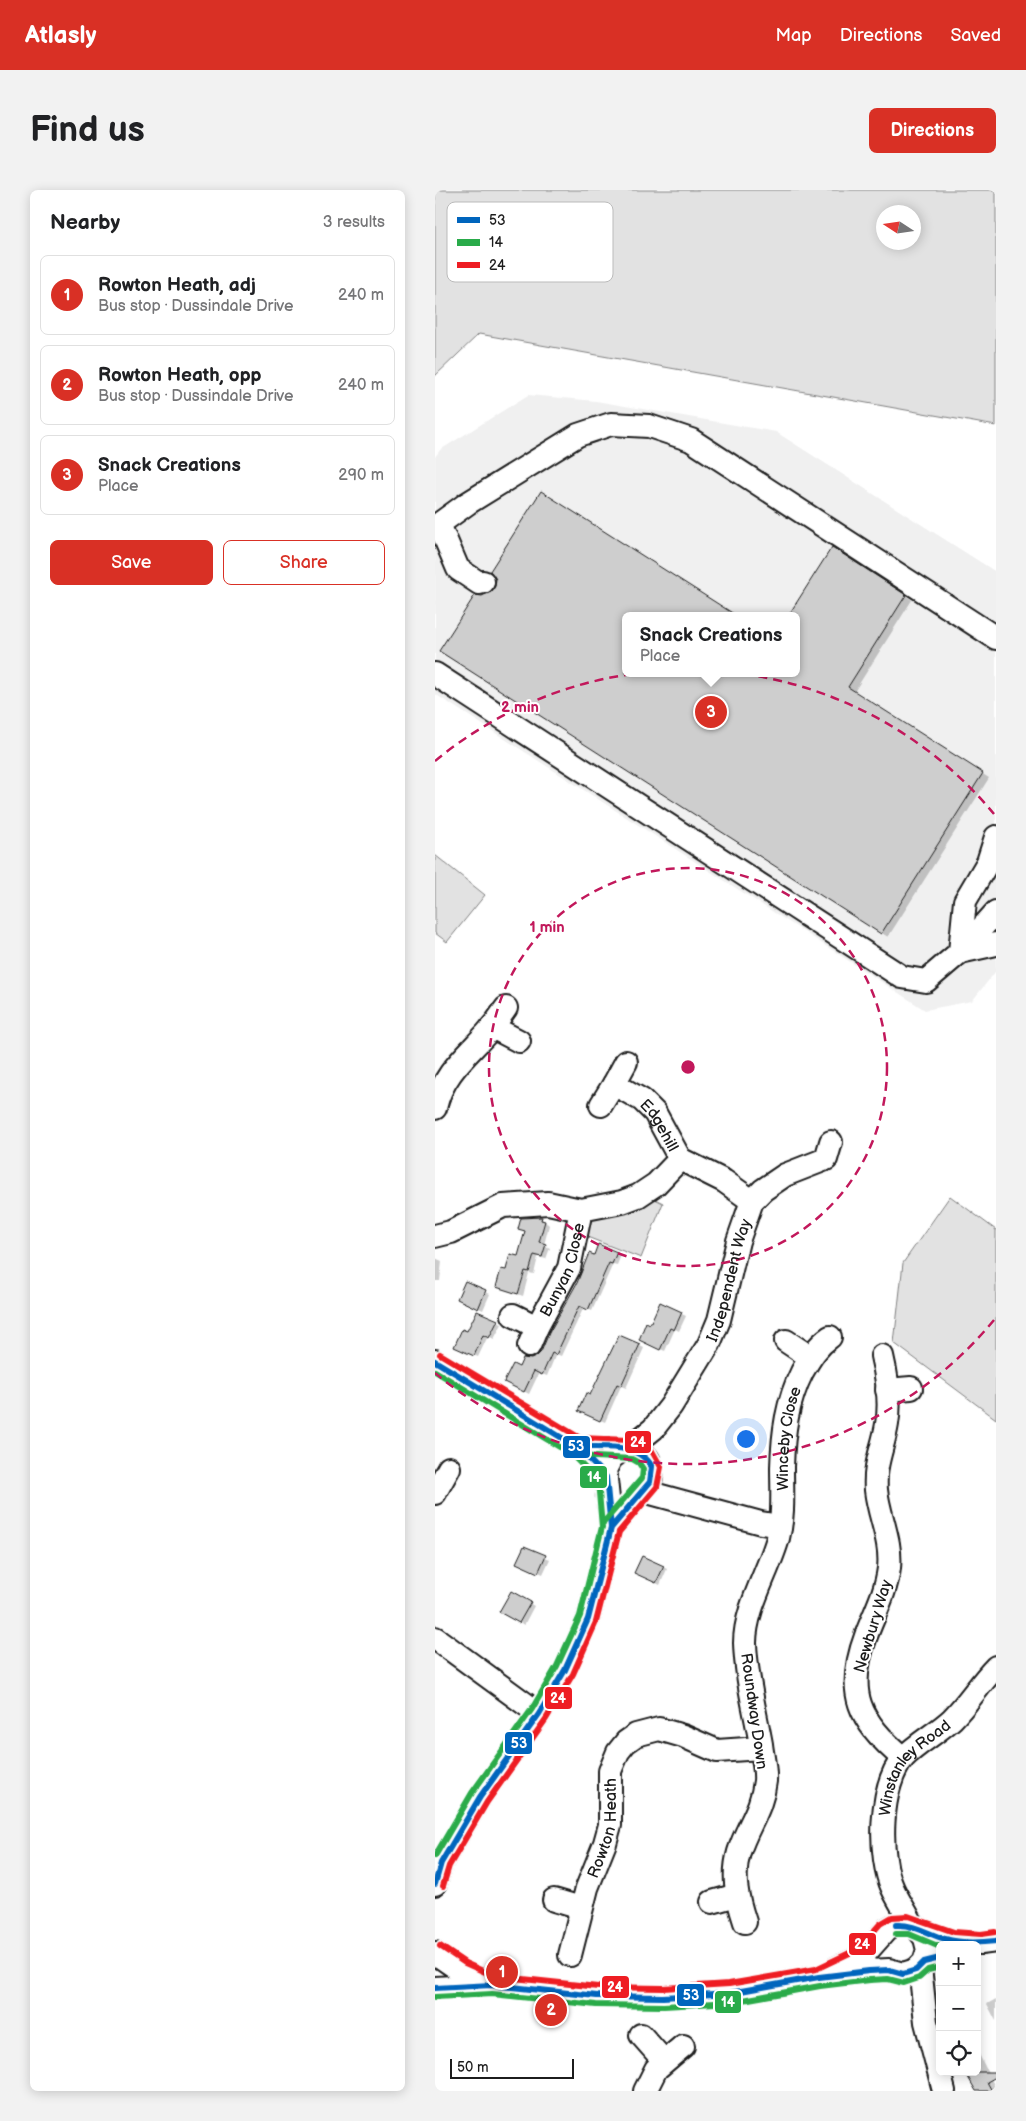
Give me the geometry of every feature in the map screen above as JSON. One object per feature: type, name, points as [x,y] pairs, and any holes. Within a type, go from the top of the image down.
[{"type":"street","points":[[483,582],[479,583],[458,568],[437,528],[468,502],[578,435],[611,424],[649,426],[691,440],[996,638]]},
{"type":"street","points":[[435,674],[902,977],[926,981],[960,952],[996,912]]},
{"type":"street","points":[[960,952],[965,901],[988,862],[996,837]]},
{"type":"street","points":[[960,952],[996,944]]},
{"type":"street","points":[[435,1108],[441,1089],[457,1064],[493,1027],[506,1008]]},
{"type":"street","points":[[493,1027],[519,1041]]},
{"type":"street","points":[[601,1105],[626,1062]]},
{"type":"street","name":"Edgehill","points":[[614,1084],[642,1100],[655,1113],[680,1159],[724,1181],[752,1201]]},
{"type":"street","name":"Independent Way","points":[[625,1450],[653,1429],[671,1406],[716,1330],[745,1215],[752,1201],[763,1190],[785,1175],[833,1157]]},
{"type":"street","name":"Bunyan Close","points":[[435,1236],[451,1232],[503,1206],[548,1203],[581,1210],[609,1206],[638,1196],[656,1184],[680,1159]]},
{"type":"street","name":"Bunyan Close","points":[[513,1315],[533,1336],[569,1268],[581,1210]]},
{"type":"street","name":"Winceby Close","points":[[780,1526],[783,1507],[784,1430],[787,1413],[795,1386],[810,1357],[820,1344],[830,1337]]},
{"type":"street","points":[[786,1341],[810,1357]]},
{"type":"street","points":[[435,1361],[577,1447],[621,1495],[633,1496],[641,1492],[694,1504],[761,1523],[780,1526]]},
{"type":"street","name":"Newbury Way","points":[[903,1758],[882,1741],[866,1721],[859,1702],[855,1680],[859,1658],[886,1586],[889,1567],[889,1542],[876,1492],[876,1470],[887,1424],[885,1372],[911,1388]]},
{"type":"street","points":[[611,1528],[650,1482],[653,1429]]},
{"type":"street","points":[[577,1447],[639,1452],[694,1504]]},
{"type":"street","points":[[435,1884],[441,1864],[480,1798],[539,1714],[565,1670],[588,1619],[611,1528],[607,1463],[611,1458],[625,1450]]},
{"type":"street","points":[[436,1491],[449,1468]]},
{"type":"street","name":"Roundway Down","points":[[745,1922],[737,1895],[736,1868],[740,1850],[759,1810],[765,1779],[745,1641],[755,1601],[777,1540],[780,1526]]},
{"type":"street","points":[[435,1638],[539,1714]]},
{"type":"street","name":"Winstanley Road","points":[[915,1927],[893,1888],[885,1861],[883,1808],[894,1775],[903,1758],[950,1721],[968,1703],[996,1667]]},
{"type":"street","name":"Rowton Heath","points":[[570,1955],[581,1908],[610,1825],[610,1771],[618,1752],[626,1742],[636,1735],[659,1729],[683,1736],[717,1751],[761,1748]]},
{"type":"street","name":"Winstanley Road","points":[[884,1932],[893,1888]]},
{"type":"street","points":[[712,1902],[737,1895]]},
{"type":"street","points":[[554,1900],[581,1908]]},
{"type":"street","points":[[819,1977],[863,1956],[884,1932],[893,1926],[906,1924],[952,1941],[985,1943]]},
{"type":"street","points":[[915,1927],[925,1938],[928,1950],[926,2022]]},
{"type":"street","points":[[884,1932],[878,1948],[881,1961],[913,1994],[926,2022],[944,2091]]},
{"type":"street","points":[[435,1953],[461,1971],[492,1985]]},
{"type":"street","points":[[435,1953],[439,1966],[435,1980]]},
{"type":"street","points":[[435,1988],[492,1985],[597,1996],[663,1997],[730,1993],[819,1977],[891,1971],[903,1974],[916,1970],[928,1962]]},
{"type":"street","points":[[641,2035],[664,2061]]},
{"type":"street","points":[[645,2091],[656,2068],[683,2046]]},
{"type":"shaded area","points":[[435,190],[996,190],[996,426],[479,334],[435,376]]},
{"type":"shaded area","points":[[528,395],[596,401],[776,432],[996,572],[996,971],[972,1001],[925,1010],[435,694],[435,457],[440,450]]},
{"type":"shaded area","points":[[435,855],[485,895],[447,942],[435,933]]},
{"type":"shaded area","points":[[950,1196],[996,1230],[996,1419],[894,1343],[903,1263]]},
{"type":"shaded area","points":[[653,1198],[663,1203],[641,1258],[582,1235],[590,1218]]},
{"type":"building","points":[[541,491],[731,612],[622,612],[622,677],[800,677],[800,612],[791,612],[832,547],[906,595],[848,687],[983,773],[881,934],[439,651],[475,595],[482,596],[492,591],[496,579],[490,571]]},
{"type":"building","points":[[542,1217],[541,1220],[545,1221],[539,1242],[546,1244],[542,1257],[534,1255],[529,1272],[525,1271],[518,1294],[496,1287],[501,1269],[506,1270],[510,1254],[518,1256],[525,1231],[518,1229],[521,1218]]},
{"type":"building","points":[[598,1244],[617,1252],[612,1264],[609,1263],[588,1310],[579,1306],[556,1355],[552,1353],[542,1375],[534,1371],[524,1392],[504,1382],[513,1364],[519,1367],[523,1358],[531,1359],[541,1352],[549,1333],[577,1283],[589,1253],[594,1255]]},
{"type":"building","points":[[465,1281],[486,1290],[478,1309],[457,1299]]},
{"type":"building","points":[[660,1302],[682,1312],[674,1330],[670,1328],[660,1350],[639,1340],[646,1322],[650,1324]]},
{"type":"building","points":[[477,1311],[498,1320],[489,1338],[483,1335],[474,1356],[454,1347],[462,1329],[467,1331]]},
{"type":"building","points":[[619,1335],[640,1344],[621,1386],[617,1384],[600,1421],[578,1411],[586,1393],[590,1395]]},
{"type":"building","points":[[524,1546],[546,1555],[538,1573],[516,1563]]},
{"type":"building","points":[[642,1556],[664,1566],[656,1583],[634,1573]]},
{"type":"building","points":[[511,1591],[531,1602],[519,1623],[499,1612]]},
{"type":"building","points":[[981,2072],[996,2072],[996,2077],[987,2082],[992,2091],[976,2091],[967,2076],[981,2076]]},
{"type":"transit line","name":"24","points":[[440,1354],[580,1438],[628,1440],[643,1443],[652,1451],[661,1467],[657,1487],[619,1532],[596,1622],[573,1674],[546,1719],[487,1802],[449,1866],[443,1886]]},
{"type":"transit line","name":"53","points":[[435,1361],[577,1447],[606,1477],[611,1528],[588,1619],[565,1670],[539,1714],[480,1797],[441,1863],[435,1884]]},
{"type":"transit line","name":"14","points":[[435,1371],[571,1454],[598,1481],[602,1527],[580,1616],[557,1666],[532,1709],[472,1793],[435,1856]]},
{"type":"transit line","name":"53","points":[[577,1447],[608,1447],[629,1450],[638,1453],[652,1467],[650,1482],[611,1528]]},
{"type":"transit line","name":"14","points":[[577,1456],[632,1459],[639,1463],[643,1469],[642,1478],[604,1522]]},
{"type":"transit line","name":"24","points":[[440,1946],[465,1963],[494,1976],[598,1987],[663,1988],[729,1984],[816,1969],[858,1949],[880,1924],[892,1917],[908,1916],[954,1932],[981,1934],[995,1932]]},
{"type":"transit line","name":"53","points":[[896,1925],[915,1928],[958,1942],[996,1941]]},
{"type":"transit line","name":"14","points":[[896,1934],[909,1934],[936,1945]]},
{"type":"transit line","name":"53","points":[[435,1988],[492,1985],[597,1996],[663,1997],[730,1993],[819,1977],[869,1971],[889,1970],[903,1974],[916,1970],[924,1962],[936,1959]]},
{"type":"transit line","name":"14","points":[[435,1997],[492,1994],[596,2005],[664,2006],[732,2002],[820,1986],[870,1980],[888,1979],[904,1983],[919,1978],[928,1970],[936,1968]]},
{"type":"place","name":"Snack Creations","points":[[711,712]]},
{"type":"place","name":"Rowton Heath, adj","points":[[502,1972]]},
{"type":"place","name":"Rowton Heath, opp","points":[[551,2010]]}]
